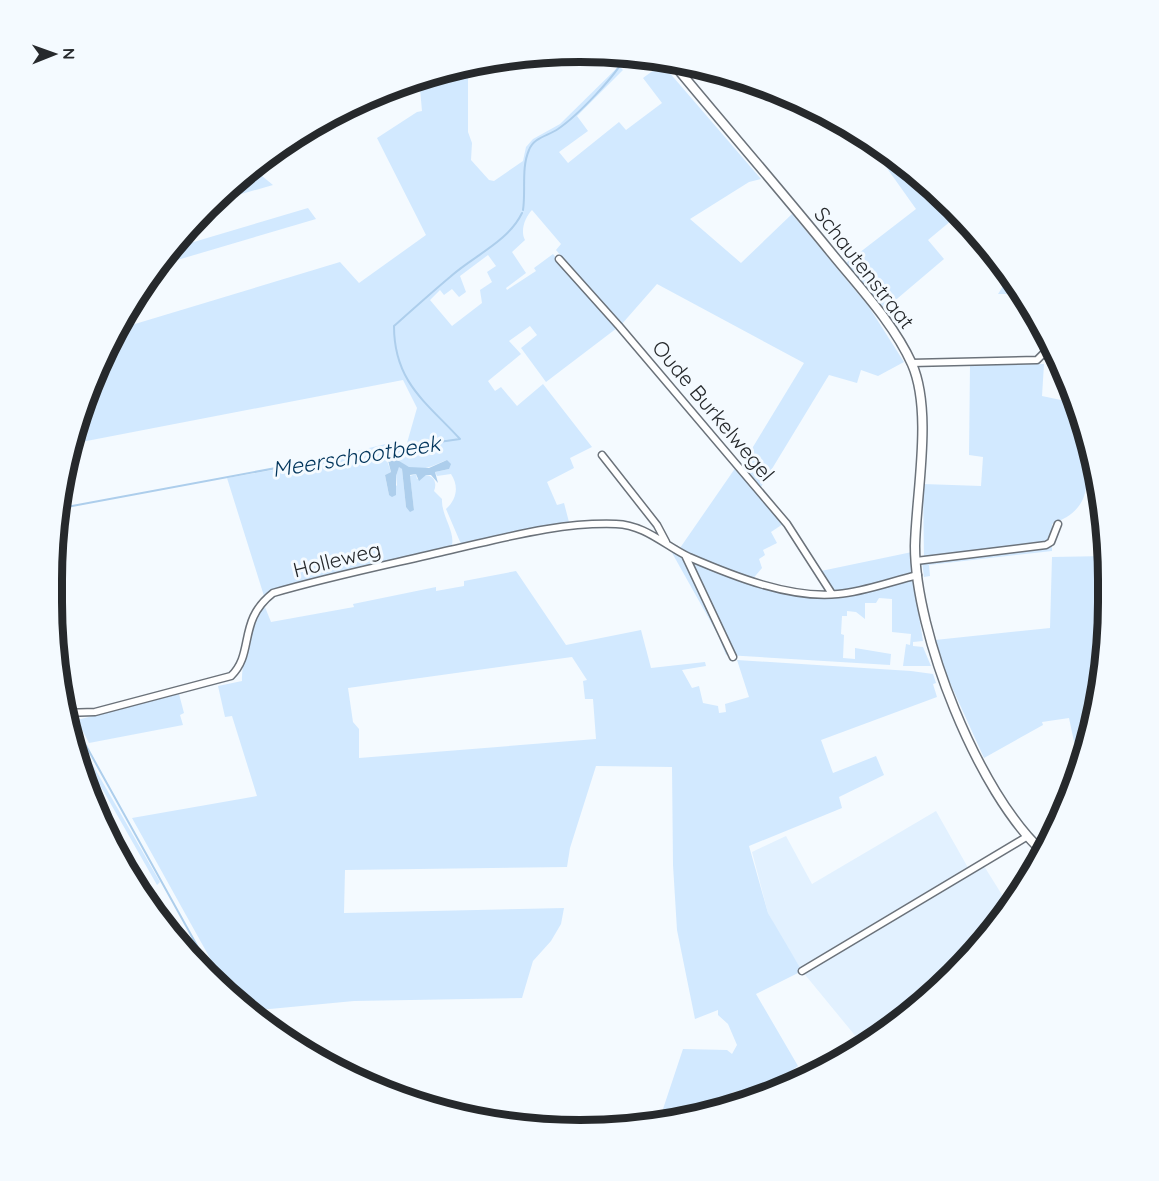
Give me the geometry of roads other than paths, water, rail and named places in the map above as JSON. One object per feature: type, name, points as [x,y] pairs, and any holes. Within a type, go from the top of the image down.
[{"type":"street","name":"Schautenstraat","points":[[679,71],[875,306],[911,363],[921,411],[916,561],[939,670],[956,715],[987,775],[1014,819],[1036,845]]},
{"type":"street","name":"Oude Burkelwegel","points":[[559,259],[626,334],[787,524],[832,594]]},
{"type":"street","points":[[911,363],[1037,360],[1043,355],[1044,350]]},
{"type":"street","name":"Holleweg","points":[[602,455],[657,525],[668,545]]},
{"type":"street","name":"Holleweg","points":[[73,712],[95,712],[231,676],[239,666],[252,617],[261,603],[273,593],[514,534],[615,524],[635,527],[685,555],[711,566],[776,588],[832,594],[918,575]]},
{"type":"street","points":[[916,561],[1046,545],[1051,542],[1058,524]]},
{"type":"street","points":[[685,555],[733,657]]},
{"type":"street","points":[[802,971],[1028,836]]},
{"type":"waterway","name":"Meerschootbeek","points":[[523,210],[524,172],[531,146],[538,139],[566,123],[606,84],[621,64]]},
{"type":"waterway","name":"Meerschootbeek","points":[[432,443],[460,439],[424,402],[406,377],[395,345],[394,326],[459,269],[499,240],[516,223],[522,213]]},
{"type":"waterway","name":"Meerschootbeek","points":[[67,507],[346,455],[417,445]]},
{"type":"waterway","points":[[78,731],[204,958]]}]
